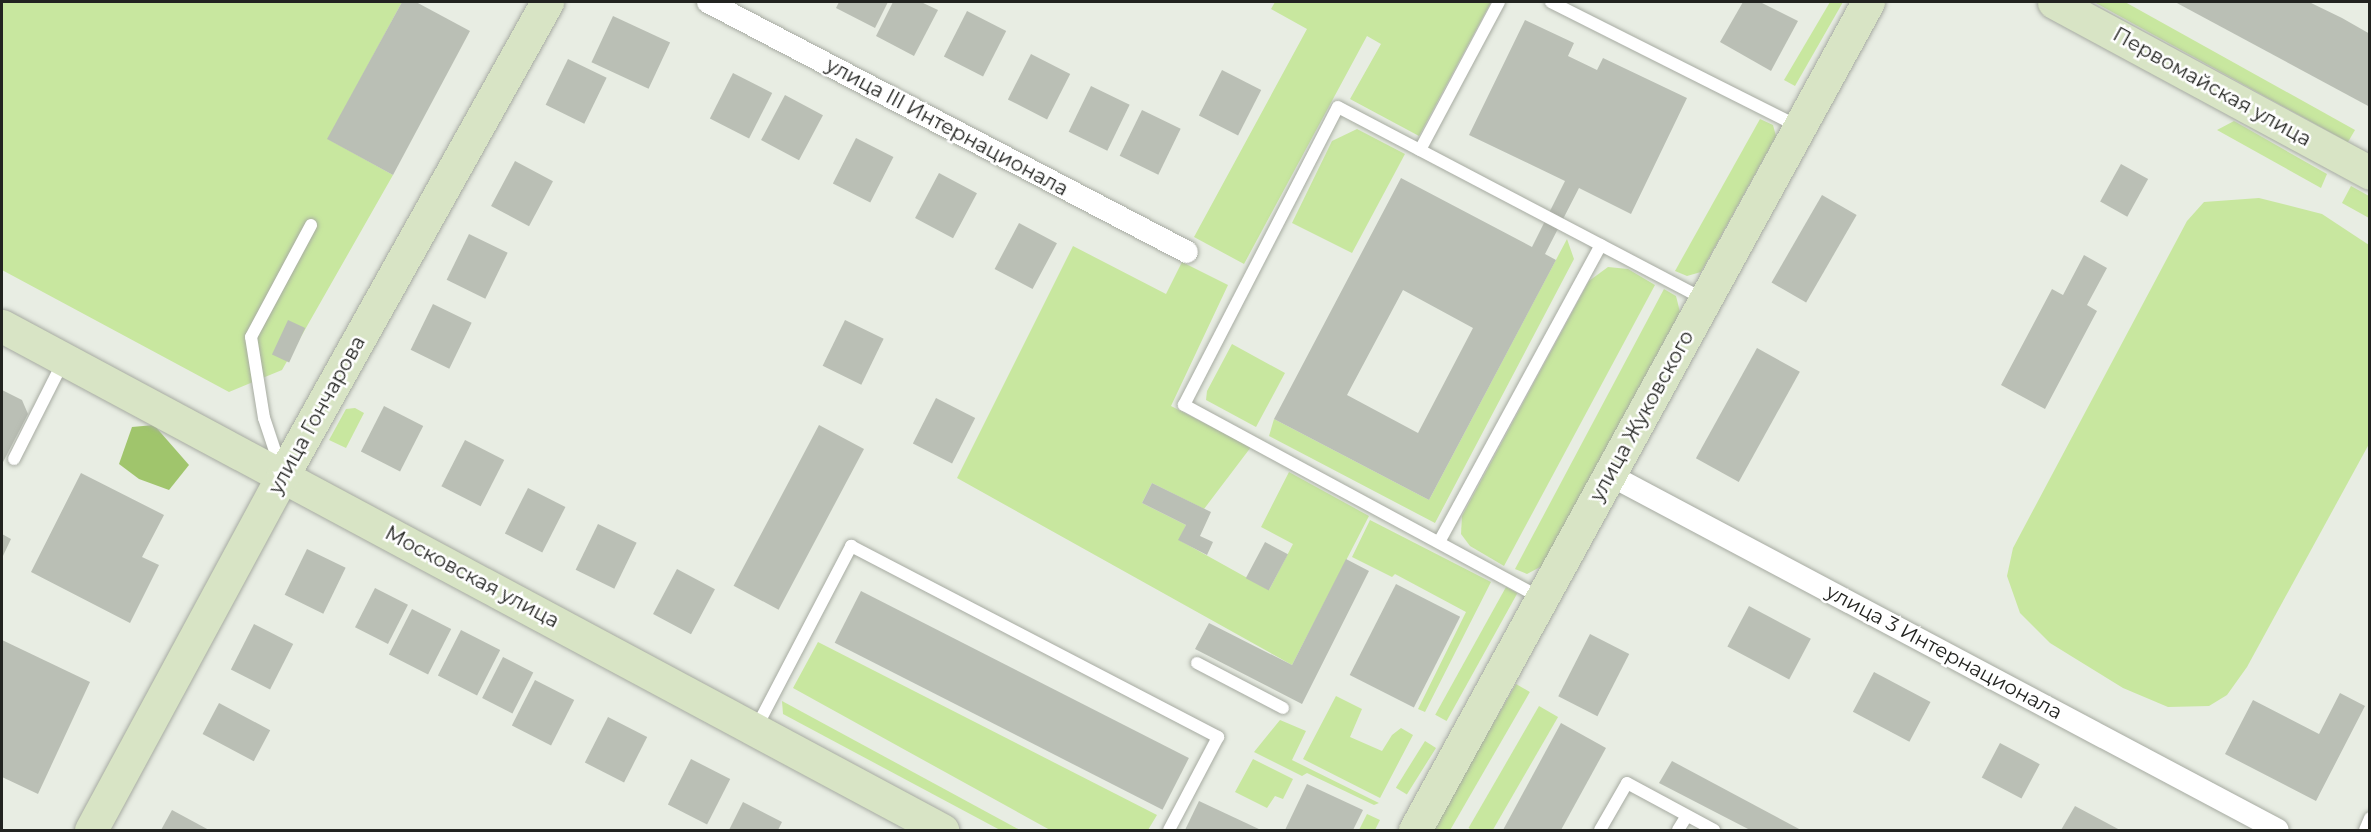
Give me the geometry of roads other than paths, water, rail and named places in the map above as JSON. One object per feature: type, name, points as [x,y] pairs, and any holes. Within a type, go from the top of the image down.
[{"type":"street","name":"улица Гончарова","points":[[91,831],[283,474],[547,2]]},
{"type":"street","name":"улица III Интернационала","points":[[708,2],[1187,252]]},
{"type":"street","name":"улица Жуковского","points":[[1415,831],[1868,2]]},
{"type":"street","name":"Первомайская улица","points":[[2054,2],[2370,173]]},
{"type":"street","name":"Московская улица","points":[[2,326],[283,474],[942,831]]},
{"type":"street","name":"улица 3 Интернационала","points":[[1610,475],[2278,831]]},
{"type":"lane","points":[[1420,150],[1499,2]]},
{"type":"lane","points":[[1551,2],[1800,127]]},
{"type":"lane","points":[[1542,599],[1184,405],[1338,107],[1706,300]]},
{"type":"lane","points":[[283,474],[264,418],[251,337],[311,225]]},
{"type":"lane","points":[[1438,542],[1601,245]]},
{"type":"lane","points":[[14,459],[64,359]]},
{"type":"lane","points":[[755,730],[851,546],[1218,737],[1169,831]]},
{"type":"lane","points":[[1197,663],[1283,708]]},
{"type":"lane","points":[[1600,831],[1627,783],[1714,831]]},
{"type":"lane","points":[[1678,831],[1686,817]]},
{"type":"lane","points":[[2365,831],[2370,818]]}]
